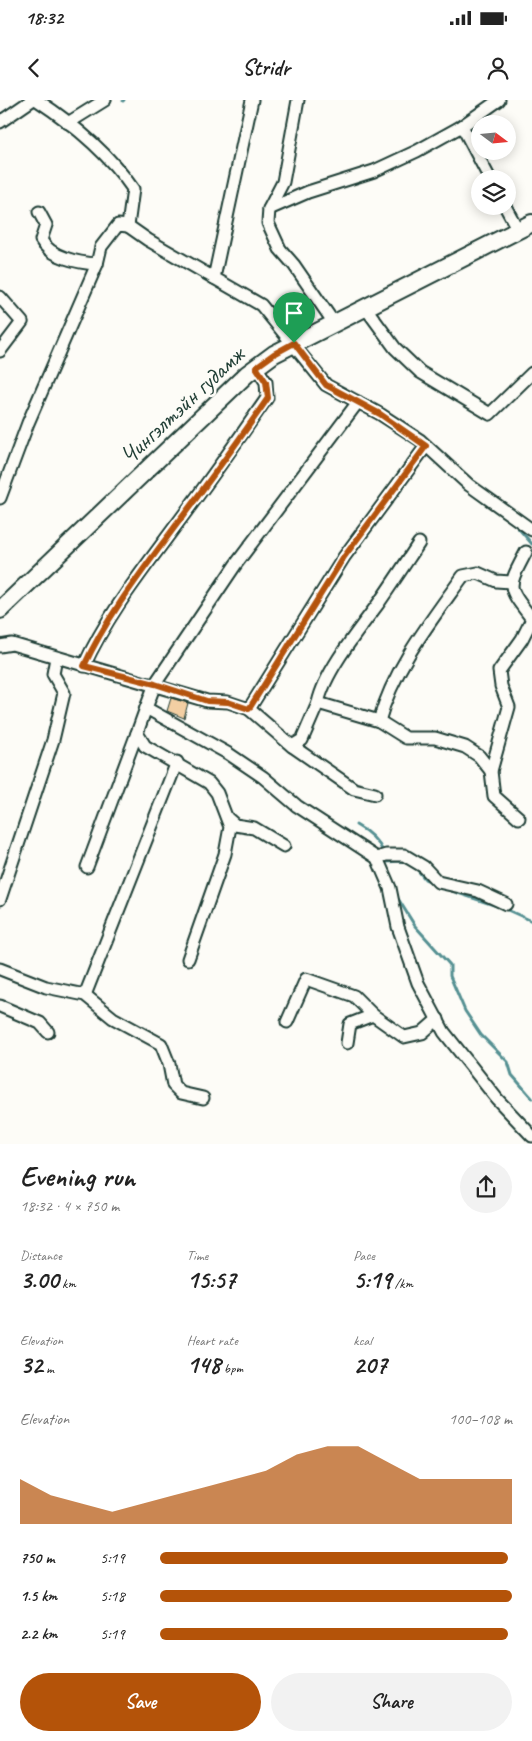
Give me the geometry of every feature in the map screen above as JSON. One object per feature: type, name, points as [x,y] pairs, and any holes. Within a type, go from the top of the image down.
[{"type":"main road","name":"Чингэлтэйн гудамж","points":[[0,610],[256,367],[294,343],[525,226]]},
{"type":"street","points":[[0,122],[32,100]]},
{"type":"street","points":[[37,100],[49,104],[122,172],[133,188],[128,226]]},
{"type":"street","points":[[68,123],[105,100]]},
{"type":"street","points":[[214,278],[252,100]]},
{"type":"street","points":[[298,100],[283,182],[269,209],[268,223],[280,249],[294,264],[334,323]]},
{"type":"street","points":[[269,209],[308,192],[374,171],[417,151],[462,126],[499,100]]},
{"type":"street","points":[[462,126],[485,170]]},
{"type":"street","points":[[39,212],[46,225],[40,240],[45,247],[83,263],[97,264]]},
{"type":"street","points":[[514,215],[525,226]]},
{"type":"street","points":[[0,498],[28,423],[97,264],[101,247],[118,225],[128,226],[148,240],[261,305],[294,343],[326,385],[388,419],[426,446],[469,485],[532,531],[529,554],[511,582],[514,595],[532,619],[522,639],[499,672],[501,686],[510,707],[491,770],[494,796],[519,818]]},
{"type":"street","points":[[0,297],[22,322],[0,351]]},
{"type":"street","points":[[365,308],[395,348],[420,372],[490,414],[532,373]]},
{"type":"street","points":[[84,666],[94,643],[136,580],[229,455],[268,398],[266,382],[256,367]]},
{"type":"street","points":[[87,867],[155,684],[236,564],[358,402]]},
{"type":"street","points":[[249,709],[344,557],[426,446]]},
{"type":"street","points":[[292,746],[302,740],[318,703],[321,689],[348,645],[392,585],[419,543]]},
{"type":"street","points":[[379,722],[386,697],[420,637],[463,576],[478,573],[496,581],[511,582]]},
{"type":"street","points":[[0,646],[12,644],[84,666],[155,684],[207,701],[228,702],[249,709],[292,746],[354,789],[374,794]]},
{"type":"street","points":[[0,900],[63,703],[64,693],[53,674],[56,658]]},
{"type":"street","points":[[318,703],[379,722],[406,738],[435,738],[465,747],[479,756],[491,770]]},
{"type":"street","points":[[146,708],[229,754],[263,777],[297,806],[377,858],[390,888],[398,927],[418,983],[444,1032],[497,1098],[532,1136]]},
{"type":"street","points":[[137,733],[145,746],[177,762],[195,776],[209,783],[217,793],[230,828],[225,854],[188,959]]},
{"type":"street","points":[[85,995],[177,762]]},
{"type":"street","points":[[227,818],[235,825],[254,828],[284,846]]},
{"type":"street","points":[[377,858],[404,855],[424,867],[438,882],[478,891],[506,904]]},
{"type":"street","points":[[0,969],[46,987],[85,995],[113,1018],[161,1044],[169,1064],[173,1085],[180,1093],[203,1098]]},
{"type":"street","points":[[287,1022],[306,979],[354,996],[373,1015],[404,1037],[422,1033],[438,1018]]},
{"type":"street","points":[[0,1006],[40,1023],[48,1032]]},
{"type":"street","points":[[347,1043],[350,1024],[373,1015]]},
{"type":"building","points":[[171,698],[188,703],[184,718],[167,711]]},
{"type":"waterway","points":[[478,498],[493,509]]},
{"type":"waterway","points":[[513,522],[532,544]]},
{"type":"waterway","points":[[356,825],[373,837],[384,853]]},
{"type":"waterway","points":[[386,862],[400,861],[409,864]]},
{"type":"waterway","points":[[416,868],[425,879],[432,882]]},
{"type":"waterway","points":[[449,890],[497,906]]},
{"type":"waterway","points":[[397,897],[415,926],[450,965],[450,976],[465,1011],[481,1035],[508,1062],[512,1075],[532,1098]]},
{"type":"waterway","points":[[503,908],[532,921]]},
{"type":"route","points":[[294,343],[326,385],[380,414],[426,446],[405,477],[344,557],[249,709],[228,702],[207,701],[155,684],[84,666],[94,643],[136,580],[229,455],[268,398],[266,382],[256,367],[294,343]]}]
